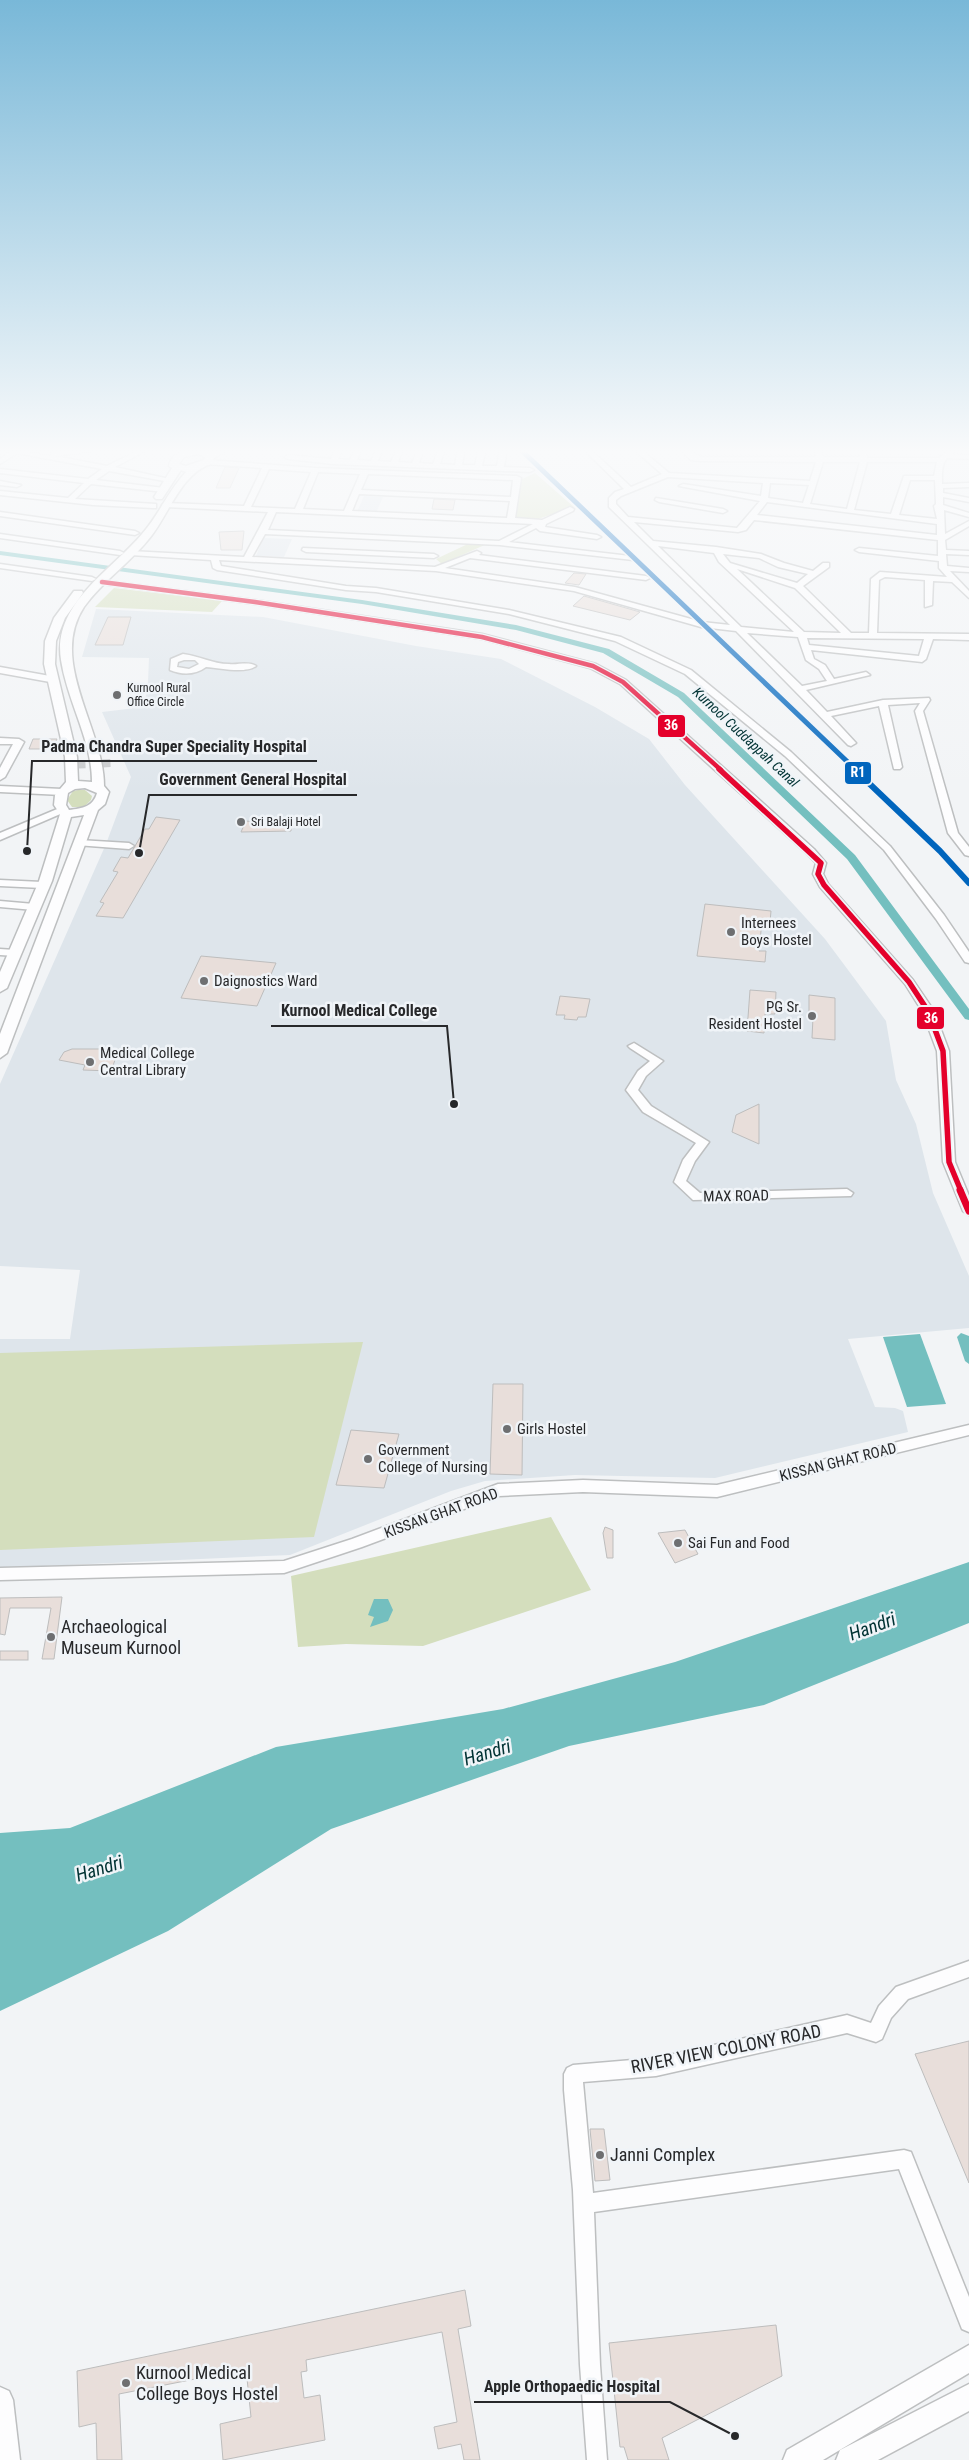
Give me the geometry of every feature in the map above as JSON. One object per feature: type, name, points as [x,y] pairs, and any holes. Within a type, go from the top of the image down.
[{"type":"main road","points":[[0,988],[62,833],[64,800],[72,783],[72,753],[50,679],[49,647],[59,615],[114,563]]},
{"type":"main road","points":[[0,1053],[92,810],[101,801],[103,792],[98,786],[98,771],[70,673],[65,640],[73,615],[96,580]]},
{"type":"main road","points":[[64,800],[85,784],[98,786]]},
{"type":"main road","points":[[64,800],[92,810]]},
{"type":"main road","points":[[797,2460],[969,2358]]},
{"type":"main road","points":[[850,2460],[969,2397]]},
{"type":"main road","points":[[0,2400],[6,2460]]},
{"type":"street","points":[[216,563],[217,568],[437,599],[509,612],[570,626],[637,646],[688,672],[788,754],[887,848],[940,917],[969,960]]},
{"type":"street","points":[[328,563],[436,569],[575,589],[701,624],[738,629],[802,635],[969,637]]},
{"type":"street","points":[[436,569],[452,563]]},
{"type":"street","points":[[524,563],[646,578]]},
{"type":"street","points":[[672,563],[800,689],[851,743]]},
{"type":"street","points":[[725,563],[802,635],[810,660],[822,667],[832,682]]},
{"type":"street","points":[[727,563],[737,568],[798,586],[850,636]]},
{"type":"street","points":[[776,563],[816,574]]},
{"type":"street","points":[[945,563],[953,580],[969,596]]},
{"type":"street","points":[[952,563],[969,570]]},
{"type":"street","points":[[798,586],[826,565]]},
{"type":"street","points":[[0,566],[265,603],[482,637],[593,666],[623,682],[810,851],[821,863],[818,874],[824,885],[909,982],[928,1011],[943,1051],[949,1162],[969,1211]]},
{"type":"street","points":[[0,570],[96,580]]},
{"type":"street","points":[[873,636],[875,580],[878,576],[883,574],[953,580]]},
{"type":"street","points":[[928,605],[929,578]]},
{"type":"street","points":[[807,647],[922,659],[929,636]]},
{"type":"street","points":[[204,664],[229,667],[252,666]]},
{"type":"street","points":[[0,670],[50,679]]},
{"type":"street","points":[[800,689],[866,674]]},
{"type":"street","points":[[824,715],[883,703],[926,700],[919,711],[953,833],[967,847]]},
{"type":"street","points":[[883,703],[897,767]]},
{"type":"street","points":[[0,741],[19,742],[0,777]]},
{"type":"street","points":[[0,789],[64,800]]},
{"type":"street","points":[[0,795],[64,800]]},
{"type":"street","points":[[0,838],[64,800]]},
{"type":"street","points":[[79,843],[129,846]]},
{"type":"street","points":[[0,883],[42,886]]},
{"type":"street","points":[[0,904],[34,907]]},
{"type":"street","points":[[0,952],[15,953]]},
{"type":"street","name":"MAX ROAD","points":[[634,1046],[657,1061],[642,1074],[632,1090],[648,1109],[703,1142],[689,1160],[680,1182],[697,1197],[847,1193]]},
{"type":"street","name":"KISSAN GHAT ROAD","points":[[0,1574],[284,1567],[357,1543],[498,1490],[583,1486],[717,1491],[969,1430]]},
{"type":"street","name":"RIVER VIEW COLONY ROAD","points":[[597,2460],[590,2397],[584,2204],[574,2116],[573,2074],[656,2067],[846,2024],[876,2033],[885,2012],[902,1993],[969,1969]]},
{"type":"street","points":[[584,2204],[904,2159],[969,2322]]},
{"type":"shaded area","points":[[96,609],[263,617],[416,646],[501,659],[595,707],[649,739],[685,785],[825,939],[886,1021],[896,1080],[916,1124],[933,1193],[969,1276],[969,1328],[848,1339],[875,1407],[895,1408],[903,1411],[908,1432],[715,1478],[575,1475],[485,1481],[451,1491],[290,1555],[0,1568],[0,1339],[70,1339],[80,1270],[0,1266],[0,1084],[106,844],[131,777],[102,712],[144,707],[148,682],[149,658],[82,657]]},
{"type":"green space","points":[[114,588],[222,601],[212,612],[95,607]]},
{"type":"green space","points":[[85,790],[92,796],[91,800],[84,807],[72,807],[67,800],[73,791]]},
{"type":"green space","points":[[363,1342],[314,1537],[0,1550],[0,1353]]},
{"type":"green space","points":[[551,1517],[591,1590],[423,1646],[346,1644],[298,1647],[291,1576]]},
{"type":"water","points":[[961,1333],[969,1336],[969,1364],[965,1361],[957,1337]]},
{"type":"water","points":[[920,1334],[946,1404],[907,1407],[883,1337]]},
{"type":"water","name":"Handri","points":[[969,1562],[969,1623],[764,1705],[569,1746],[331,1829],[168,1931],[0,2011],[0,1833],[70,1828],[276,1747],[503,1709],[675,1662]]},
{"type":"water","points":[[374,1599],[388,1599],[393,1610],[388,1621],[370,1627],[374,1617],[368,1615]]},
{"type":"building","points":[[574,573],[586,574],[579,585],[565,583]]},
{"type":"building","points":[[584,596],[640,612],[630,620],[573,606]]},
{"type":"building","points":[[108,617],[131,617],[123,645],[95,645]]},
{"type":"building","points":[[33,739],[57,739],[52,749],[29,749]]},
{"type":"building","points":[[156,817],[180,820],[123,918],[96,916],[104,903],[100,902],[118,872],[113,871],[121,857],[128,858],[145,829],[149,829]]},
{"type":"building","points":[[246,821],[291,825],[291,831],[241,832]]},
{"type":"building","name":"Internees Boys Hostel","points":[[705,904],[771,911],[770,922],[762,921],[759,951],[766,951],[765,962],[697,956]]},
{"type":"building","name":"Daignostics Ward","points":[[201,956],[276,963],[257,1006],[181,998]]},
{"type":"building","points":[[750,990],[776,992],[775,1014],[765,1014],[764,1033],[747,1031]]},
{"type":"building","points":[[809,995],[835,998],[835,1040],[812,1038],[813,1017],[809,1017]]},
{"type":"building","points":[[560,996],[590,999],[586,1017],[578,1017],[577,1020],[564,1019],[565,1015],[556,1015]]},
{"type":"building","name":"Medical College Central Library","points":[[72,1049],[119,1049],[111,1071],[83,1070],[85,1065],[59,1060],[64,1052]]},
{"type":"building","points":[[759,1104],[759,1144],[732,1132],[736,1115]]},
{"type":"building","name":"Girls Hostel","points":[[493,1384],[523,1384],[522,1475],[490,1474]]},
{"type":"building","name":"Government College of Nursing","points":[[351,1430],[399,1434],[384,1488],[336,1485]]},
{"type":"building","points":[[605,1527],[613,1530],[613,1558],[607,1558],[603,1533]]},
{"type":"building","name":"Sai Fun and Food","points":[[685,1530],[698,1554],[675,1563],[658,1533]]},
{"type":"building","name":"Archaeological Museum Kurnool","points":[[62,1597],[54,1659],[42,1659],[51,1608],[10,1608],[5,1635],[0,1634],[0,1598]]},
{"type":"building","points":[[0,1651],[28,1651],[28,1660],[0,1660]]},
{"type":"building","points":[[969,2041],[969,2183],[915,2054]]},
{"type":"building","name":"Janni Complex","points":[[590,2129],[604,2129],[610,2180],[595,2181]]},
{"type":"building","name":"Kurnool Medical College Boys Hostel","points":[[465,2290],[471,2326],[458,2329],[480,2460],[464,2460],[461,2444],[438,2449],[434,2427],[457,2422],[442,2332],[306,2360],[307,2371],[301,2372],[304,2398],[320,2395],[325,2440],[223,2460],[220,2424],[251,2417],[246,2369],[119,2394],[122,2460],[97,2460],[96,2423],[79,2427],[77,2371]]},
{"type":"building","points":[[776,2325],[782,2376],[662,2438],[669,2460],[628,2460],[624,2447],[620,2447],[609,2343]]},
{"type":"waterway","name":"Kurnool Cuddappah Canal","points":[[72,563],[362,602],[516,628],[606,651],[681,695],[851,857],[969,1017]]},
{"type":"tunnel","points":[[65,765],[113,763]]},
{"type":"transit line","name":"R1","points":[[639,563],[940,851],[969,883]]},
{"type":"transit line","name":"36","points":[[102,582],[255,602],[482,637],[593,666],[623,682],[810,851],[821,863],[818,874],[824,885],[909,982],[928,1011],[943,1051],[949,1162],[969,1211]]},
{"type":"place","name":"Kurnool Rural Office Circle","points":[[117,695]]},
{"type":"place","name":"Sri Balaji Hotel","points":[[241,822]]},
{"type":"place","name":"Padma Chandra Super Speciality Hospital","points":[[27,851]]},
{"type":"place","name":"Government General Hospital","points":[[139,853]]},
{"type":"place","name":"Internees Boys Hostel","points":[[731,932]]},
{"type":"place","name":"Daignostics Ward","points":[[204,981]]},
{"type":"place","name":"PG Sr. Resident Hostel","points":[[812,1016]]},
{"type":"place","name":"Medical College Central Library","points":[[90,1062]]},
{"type":"place","name":"Kurnool Medical College","points":[[454,1104]]},
{"type":"place","name":"Girls Hostel","points":[[507,1429]]},
{"type":"place","name":"Government College of Nursing","points":[[368,1459]]},
{"type":"place","name":"Sai Fun and Food","points":[[678,1543]]},
{"type":"place","name":"Archaeological Museum Kurnool","points":[[51,1637]]},
{"type":"place","name":"Janni Complex","points":[[600,2155]]},
{"type":"place","name":"Kurnool Medical College Boys Hostel","points":[[126,2383]]},
{"type":"place","name":"Apple Orthopaedic Hospital","points":[[735,2436]]}]
